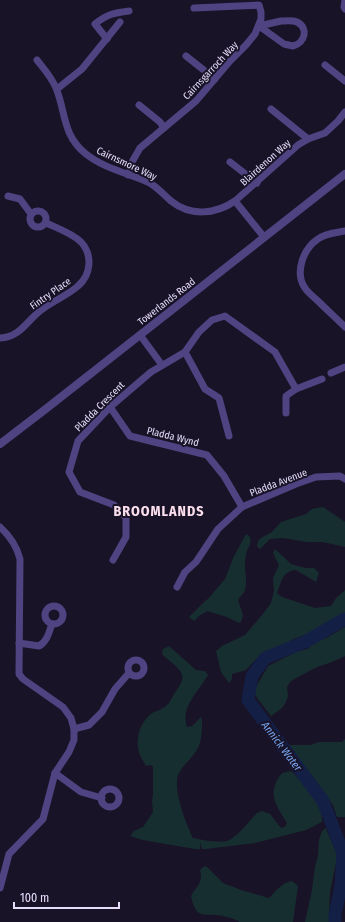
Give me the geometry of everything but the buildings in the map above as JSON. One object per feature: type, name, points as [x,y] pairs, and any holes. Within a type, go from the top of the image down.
[{"type":"street","points":[[345,0],[345,9]]},
{"type":"street","points":[[194,8],[259,5],[261,12],[259,26]]},
{"type":"street","points":[[107,39],[95,24],[104,16],[111,13],[129,11]]},
{"type":"street","points":[[281,21],[294,21],[301,25],[304,36],[297,45],[290,46],[284,44],[259,26],[281,21]]},
{"type":"street","points":[[57,89],[82,68],[120,22]]},
{"type":"street","name":"Cairnsgarroch Way","points":[[128,175],[132,162],[140,148],[196,101],[230,61],[246,45],[255,34],[259,26]]},
{"type":"street","points":[[186,56],[215,79]]},
{"type":"street","name":"Cairnsmore Way","points":[[37,60],[53,81],[57,89],[65,122],[72,138],[84,153],[113,170],[150,183],[171,201],[190,210],[210,212],[223,208],[235,201]]},
{"type":"street","points":[[326,65],[345,81]]},
{"type":"street","points":[[139,105],[160,122],[164,128]]},
{"type":"street","points":[[271,109],[308,139]]},
{"type":"street","name":"Blairdenon Way","points":[[235,201],[298,145],[308,139],[325,133],[345,112]]},
{"type":"street","points":[[230,162],[257,183]]},
{"type":"street","name":"Towerlands Road","points":[[0,444],[345,174]]},
{"type":"street","name":"Fintry Place","points":[[8,196],[20,199],[31,214],[30,221],[33,226],[41,227],[46,223]]},
{"type":"street","points":[[235,201],[264,237]]},
{"type":"street","name":"Fintry Place","points":[[31,214],[36,211],[43,212],[46,216],[46,223]]},
{"type":"street","name":"Fintry Place","points":[[0,338],[8,338],[18,333],[43,308],[79,286],[86,277],[89,269],[89,260],[82,243],[74,237],[46,223]]},
{"type":"street","points":[[345,231],[331,233],[319,238],[308,247],[300,271],[300,278],[305,289],[345,327]]},
{"type":"street","points":[[229,436],[219,398],[205,388],[185,352],[199,332],[212,320],[225,316],[275,352],[296,389]]},
{"type":"street","points":[[140,335],[162,365]]},
{"type":"street","name":"Pladda Crescent","points":[[113,560],[126,537],[126,518],[114,505],[80,492],[69,472],[78,441],[110,407],[151,372],[185,352]]},
{"type":"street","points":[[331,373],[345,367]]},
{"type":"street","points":[[286,413],[286,396],[296,389],[322,379]]},
{"type":"street","name":"Pladda Wynd","points":[[110,407],[130,436],[207,455],[224,476],[242,507]]},
{"type":"street","name":"Pladda Avenue","points":[[177,587],[185,572],[196,562],[218,529],[242,507],[296,484],[316,478],[340,476],[345,479]]},
{"type":"street","points":[[0,527],[10,537],[20,560],[19,674],[23,679],[63,707],[70,718],[74,729],[74,740],[55,773],[43,819],[9,854],[0,888]]},
{"type":"street","points":[[19,643],[39,646],[42,645],[48,636],[52,624]]},
{"type":"street","points":[[74,729],[89,725],[102,712],[115,689],[129,673]]},
{"type":"street","points":[[55,773],[81,792],[102,798]]},
{"type":"green space","points":[[323,507],[345,522],[345,547],[323,542],[307,542],[283,538],[270,539],[260,549],[257,546],[258,541],[261,538],[272,532],[281,522],[306,514],[312,509]]},
{"type":"green space","points":[[246,534],[250,537],[250,542],[245,559],[245,590],[238,600],[243,615],[241,622],[239,623],[227,617],[207,611],[194,621],[189,617],[208,599],[225,579],[233,558]]},
{"type":"green space","points":[[275,549],[291,564],[305,568],[314,568],[319,573],[316,582],[296,570],[291,571],[283,578],[277,593],[282,597],[315,608],[331,606],[336,598],[345,590],[345,615],[261,656],[256,659],[246,670],[232,674],[232,679],[229,683],[221,672],[216,651],[222,646],[245,635],[271,603],[274,591],[273,578],[279,565],[273,553]]},
{"type":"green space","points":[[345,627],[345,656],[317,667],[290,682],[287,687],[288,696],[286,702],[282,708],[271,716],[255,694],[256,687],[268,666],[298,651],[308,649],[312,644]]},
{"type":"green space","points":[[169,646],[196,670],[205,671],[208,675],[188,706],[186,713],[187,727],[192,726],[201,717],[202,734],[200,742],[196,752],[180,771],[177,781],[177,789],[181,807],[193,838],[224,842],[227,841],[239,833],[257,813],[262,811],[270,814],[281,828],[285,827],[287,823],[274,799],[274,787],[282,773],[291,771],[316,800],[322,814],[322,822],[306,830],[255,843],[206,849],[202,849],[200,842],[200,849],[195,849],[143,840],[130,836],[134,831],[143,827],[153,812],[153,767],[151,765],[146,766],[138,749],[138,737],[141,726],[152,713],[168,704],[182,681],[182,674],[180,671],[162,654],[163,649]]},
{"type":"green space","points":[[345,739],[345,817],[337,817],[333,805],[310,773],[292,753],[288,745],[310,745],[319,742],[342,742]]},
{"type":"green space","points":[[326,828],[337,855],[330,892],[330,921],[305,922],[318,856],[319,840],[322,831]]},
{"type":"green space","points":[[206,866],[223,883],[269,898],[282,885],[292,881],[298,886],[293,922],[240,922],[224,916],[199,913],[194,907],[191,896],[199,884],[201,878],[200,870]]},
{"type":"waterway","name":"Annick Water","points":[[335,922],[341,885],[343,853],[323,801],[248,700],[252,676],[265,658],[305,642],[345,619]]},
{"type":"district","name":"BROOMLANDS","points":[[159,511]]}]
